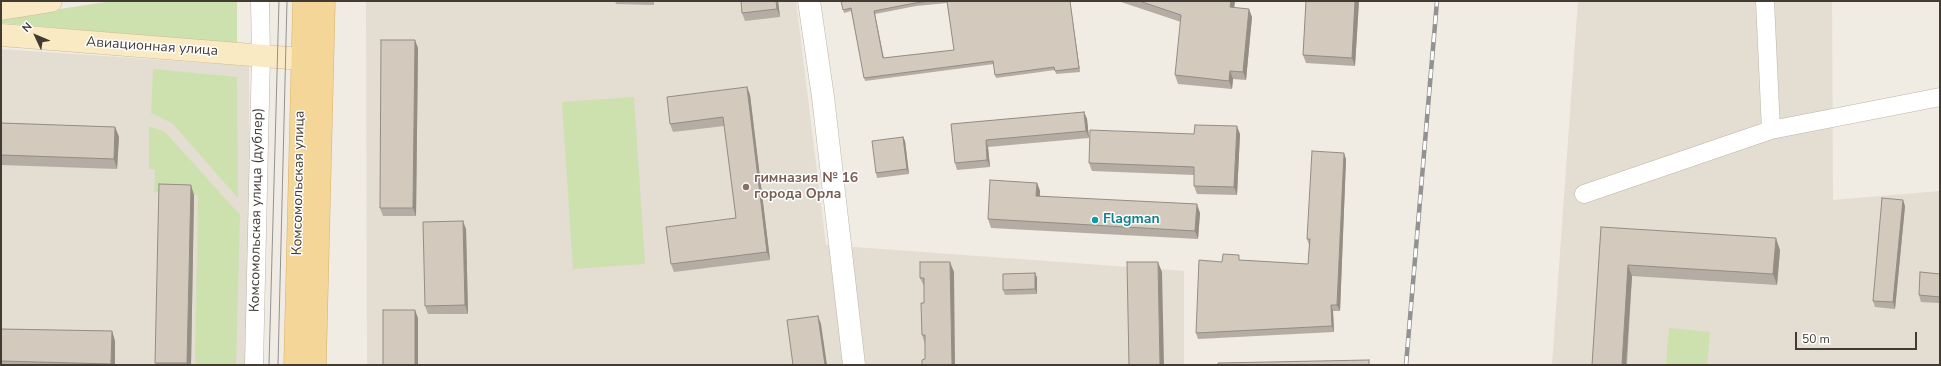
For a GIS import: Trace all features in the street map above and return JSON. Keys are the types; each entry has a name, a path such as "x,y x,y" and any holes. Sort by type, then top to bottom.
{"main road":[{"path":"1,9 51,1"},
{"name":"Комсомольская улица","path":"295,365 304,1"},
{"name":"Комсомольская улица","path":"316,365 324,1"},
{"name":"Авиационная улица","path":"1,35 302,59"}],"street":[{"name":"Комсомольская улица (дублер)","path":"254,365 261,55 260,1"},
{"path":"809,1 823,97 854,365"},
{"path":"1765,1 1771,130"},
{"path":"1584,194 1771,130 1940,97"}],"shaded area":[{"path":"366,1 796,1 826,245 1184,271 1184,365 367,365"},
{"path":"1578,1 1832,1 1833,200 1940,191 1940,365 1552,365"},
{"path":"1,49 249,66 250,365 1,365"}],"green space":[{"path":"112,1 237,1 237,45 1,23 1,18"},
{"path":"153,69 237,77 238,198 172,123 151,113"},
{"path":"634,97 645,264 573,269 562,102"},
{"path":"149,126 165,132 240,215 236,365 195,365 198,195 154,192 155,170 149,169"},
{"path":"1669,328 1710,332 1707,365 1666,365"}],"building":[{"path":"741,1 776,1 777,9 742,13"},
{"path":"841,1 930,1 874,11 883,58 954,50 947,1 1070,1 1079,68 1055,71 1054,67 995,75 993,61 864,78 851,8 843,10"},
{"path":"1139,1 1231,1 1230,7 1249,9 1243,72 1230,71 1229,81 1175,75 1181,15"},
{"path":"1306,1 1355,1 1352,58 1303,55"},
{"path":"381,40 415,40 413,208 380,208"},
{"path":"747,87 767,252 671,264 666,227 736,218 723,117 670,124 667,97"},
{"path":"1084,112 1086,131 986,140 987,160 955,163 951,124"},
{"path":"1,123 115,127 114,159 1,155"},
{"path":"1195,125 1237,126 1234,187 1194,186 1194,167 1089,163 1090,130 1194,134"},
{"path":"903,137 907,169 876,173 872,141"},
{"path":"1312,151 1344,153 1337,305 1331,305 1332,326 1196,333 1199,260 1222,262 1223,254 1239,255 1239,260 1308,264 1310,239 1307,239"},
{"name":"Flagman","path":"990,180 1037,183 1036,196 1197,204 1195,231 988,219"},
{"path":"159,184 191,185 187,363 155,363"},
{"path":"1882,198 1903,200 1893,302 1873,301"},
{"path":"463,221 465,305 425,306 423,222"},
{"path":"1601,227 1776,238 1773,274 1628,265 1622,365 1592,365"},
{"path":"920,262 950,262 952,365 922,365 922,360 925,359 925,335 922,335 921,303 924,303 924,278 920,278"},
{"path":"1127,262 1158,262 1160,365 1129,365"},
{"path":"1920,272 1940,274 1940,297 1919,295"},
{"path":"1035,273 1035,289 1003,290 1003,274"},
{"path":"383,310 415,310 415,365 383,365"},
{"path":"818,316 825,365 793,365 787,320"},
{"path":"1,329 112,331 111,364 1,361"},
{"path":"1369,360 1369,365 1218,365 1218,363"}],"tram line":[{"path":"269,365 279,1"},
{"path":"278,365 287,1"}],"railway":[{"path":"1406,365 1437,1"}],"place":[{"name":"гимназия № 16 города Орла","path":"746,187"},
{"name":"Flagman","path":"1095,220"}]}
